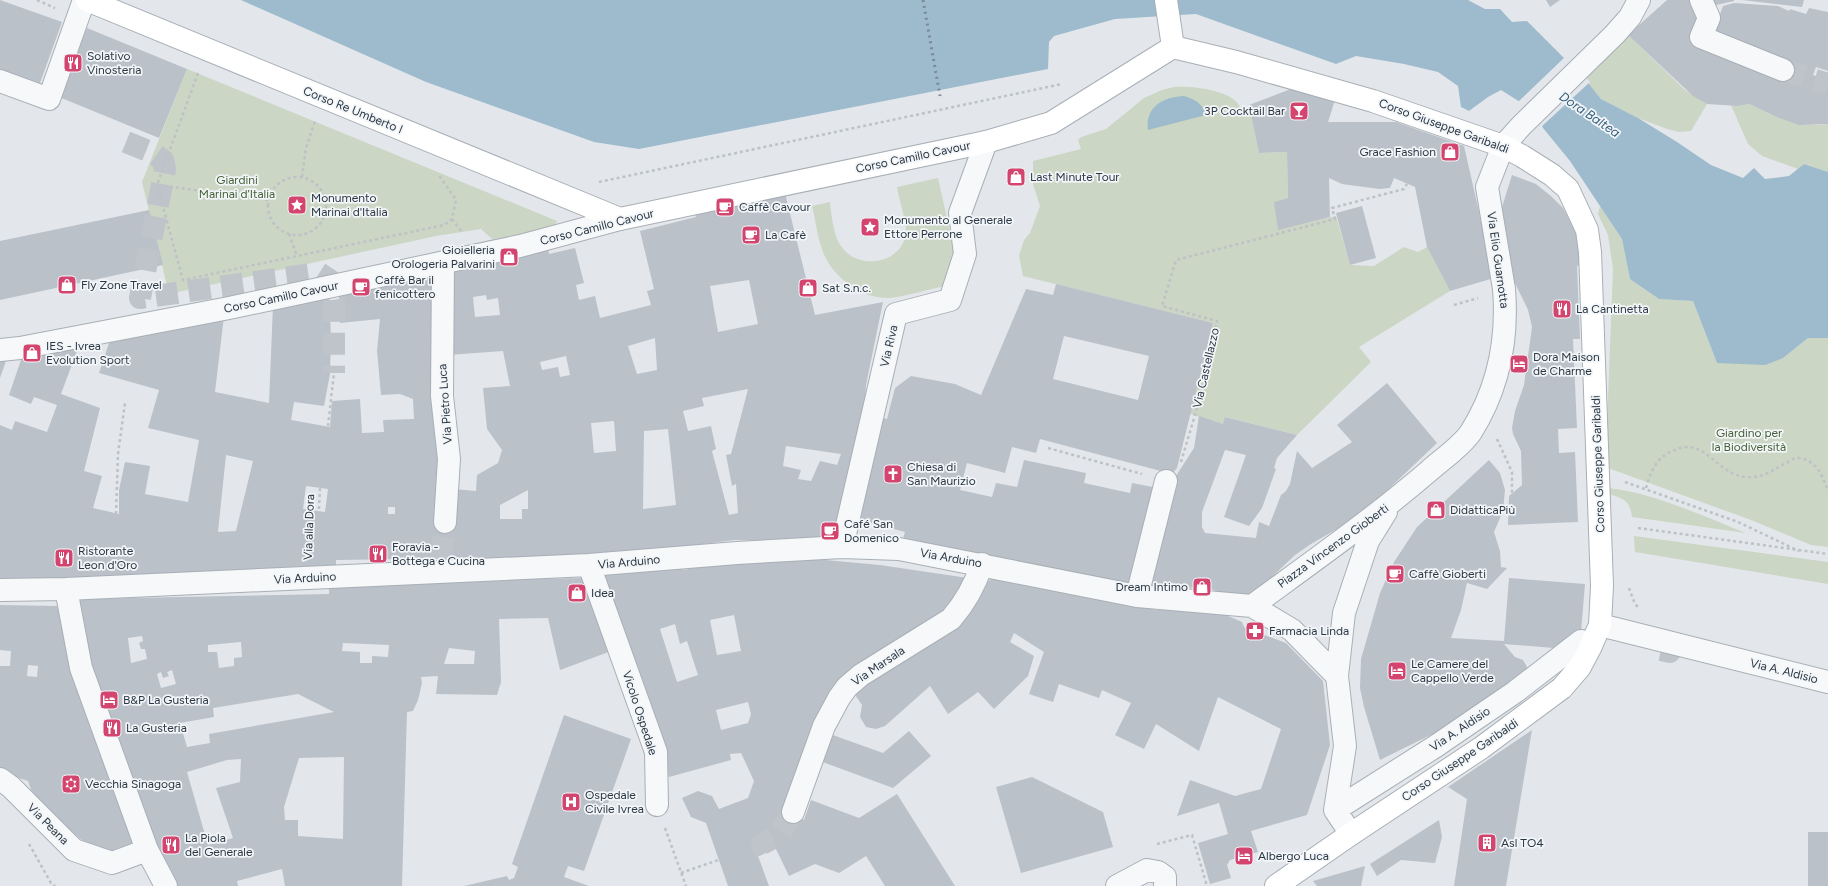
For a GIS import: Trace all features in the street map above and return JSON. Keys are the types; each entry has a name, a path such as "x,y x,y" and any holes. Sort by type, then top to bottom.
{"main road":[{"name":"Corso Re Umberto I","path":"85,0 620,219"},
{"path":"1166,0 1173,47"},
{"name":"Corso Camillo Cavour","path":"620,219 986,142 1051,123 1173,47"},
{"name":"Corso Giuseppe Garibaldi","path":"1173,47 1241,63 1373,101 1503,146 1552,175 1568,189 1587,230 1590,252 1602,562 1600,625 1590,648 1580,667 1562,688 1481,748 1351,834 1276,886"}],"street":[{"path":"0,81 49,99 85,0"},
{"path":"1503,146 1521,126 1615,34 1630,17 1639,0"},
{"path":"1701,0 1709,18 1701,37 1783,70"},
{"name":"Via Riva","path":"842,547 896,314 950,300 965,254 960,213 986,142"},
{"name":"Via Elio Guarnotta","path":"1392,503 1470,433 1492,388 1504,346 1506,306 1487,187 1503,146"},
{"name":"Corso Camillo Cavour","path":"0,350 20,348 229,308 443,263 520,246 620,219"},
{"name":"Via Pietro Luca","path":"443,263 442,396 449,459 445,522"},
{"path":"1137,596 1166,481"},
{"name":"Piazza Vincenzo Gioberti","path":"1252,606 1392,503"},
{"name":"Piazza Vincenzo Gioberti","path":"1337,676 1344,613 1368,541 1392,503"},
{"name":"Via Arduino","path":"0,590 66,589 440,565 589,565 737,553 842,547 899,549 982,564 1137,596 1252,606"},
{"name":"Via Marsala","path":"794,812 824,726 839,698 861,675 951,619 962,607 977,580 982,564"},
{"name":"Vicolo Ospedale","path":"589,565 656,752 657,805"},
{"path":"66,589 81,668 148,850 166,886"},
{"path":"1252,606 1292,630 1337,676 1345,746 1335,810 1351,834"},
{"name":"Via A. Aldisio","path":"1600,625 1828,682"},
{"name":"Via A. Aldisio","path":"1335,810 1436,746 1515,692 1582,641"},
{"name":"Via Peana","path":"0,779 11,787 74,850 112,863 148,850"},
{"path":"1120,884 1147,870 1158,872 1165,877 1165,886"}],"path":[{"path":"200,67 157,185 183,280 444,225 452,219 456,200 439,174 433,170"},
{"path":"591,184 1066,83"},
{"path":"302,177 306,148 317,114"},
{"path":"293,176 302,177 314,181 321,189 326,203 325,215 317,226 310,232 297,235 288,233 280,230 272,221 268,212 268,200 272,190 282,181 293,176"},
{"name":"Via Castellazzo","path":"1166,481 1172,478 1180,466 1195,415 1217,321 1162,306 1176,260 1335,219 1332,208 1404,189 1407,184"},
{"path":"157,185 268,200"},
{"path":"288,233 297,256"},
{"path":"1454,305 1485,296"},
{"path":"328,426 334,373"},
{"path":"116,514 118,454 125,403"},
{"path":"1480,415 1496,436 1512,472 1512,517 1558,516 1578,503"},
{"path":"1646,488 1650,474 1667,453 1685,447 1700,450 1724,469 1734,474 1746,477 1760,477 1796,458 1808,460 1819,470 1828,490"},
{"path":"1048,448 1166,481"},
{"path":"1617,481 1646,488 1738,522 1799,550"},
{"name":"Via alla Dora","path":"317,554 320,488"},
{"path":"1638,528 1828,554"},
{"path":"1629,585 1635,604 1641,609"},
{"path":"657,805 686,886"},
{"path":"681,873 718,860"}],"green space":[{"path":"1628,35 1685,90 1707,104 1691,131 1679,132 1638,118 1601,99 1582,76"},
{"name":"Giardini Marinai d’Italia","path":"187,69 557,221 553,229 492,239 481,229 436,236 169,294 142,182"},
{"path":"1174,87 1192,87 1213,91 1232,98 1238,104 1241,111 1250,109 1259,153 1287,152 1288,198 1275,202 1278,229 1336,216 1350,265 1374,266 1404,247 1418,252 1427,247 1450,291 1359,347 1371,362 1297,435 1226,417 1223,424 1190,414 1213,323 1023,276 1019,256 1024,240 1030,233 1040,206 1033,184 1033,161 1081,149 1078,140 1081,137 1106,129 1144,98 1162,90"},
{"path":"1749,104 1796,123 1816,125 1828,124 1828,172 1804,164 1798,169 1762,156 1748,144 1731,105 1738,106"},
{"path":"938,178 955,254 945,286 893,298 887,298 877,297 857,290 840,277 827,261 823,252 819,241 812,206 830,202 836,237 841,246 849,254 858,259 869,261 880,260 890,257 898,250 904,241 906,229 897,187"},
{"name":"Giardino per la Biodiversità","path":"1600,206 1622,239 1630,279 1659,299 1693,301 1717,363 1783,358 1808,338 1828,338 1828,547 1811,545 1751,520 1608,468 1608,398 1613,269 1608,235 1598,214"},
{"path":"1608,488 1642,494 1746,533 1632,517 1628,504 1618,497 1608,494"},
{"path":"1634,536 1828,562 1828,584 1635,552"}],"water":[{"name":"Dora Baltea","path":"241,0 1468,0 1485,9 1500,9 1512,22 1527,21 1585,79 1601,99 1638,118 1711,165 1743,178 1754,168 1765,179 1789,176 1804,164 1828,172 1828,338 1808,338 1783,358 1765,365 1717,363 1693,301 1659,299 1630,279 1622,239 1570,161 1543,128 1536,112 1501,90 1488,97 1469,111 1461,107 1458,86 1438,72 1404,64 1356,56 1336,64 1196,14 1115,19 1054,36 1049,42 1048,69 639,149 594,142 426,82"},
{"path":"1184,96 1198,102 1205,111 1206,115 1148,130 1150,115 1157,104 1170,98"}],"pier":[{"path":"1566,56 1590,82 1541,127 1535,113 1518,102"}],"building":[{"path":"0,0 62,22 40,83 0,69"},
{"path":"1546,0 1560,0 1550,7"},
{"path":"1667,0 1696,0 1711,38 1723,6 1734,3 1778,6 1789,11 1790,9 1806,14 1809,8 1828,12 1828,71 1816,67 1813,75 1828,81 1828,124 1799,125 1779,118 1749,104 1738,106 1707,104 1693,96 1628,35"},
{"path":"1704,0 1734,0 1734,1 1707,7"},
{"path":"1742,0 1804,0 1802,7"},
{"path":"87,28 187,69 159,138 59,97"},
{"path":"1296,87 1335,100 1328,122 1396,122 1464,146 1494,278 1450,291 1427,247 1415,187 1394,178 1390,188 1379,189 1342,184 1329,178 1330,217 1278,230 1274,202 1288,198 1287,152 1259,153 1249,105"},
{"path":"1512,175 1536,184 1563,208 1576,232 1585,263 1577,266 1580,339 1573,339 1577,428 1558,429 1559,453 1575,452 1578,522 1508,525 1509,496 1522,485 1521,451 1513,434 1512,428 1515,411 1524,385 1532,327 1528,310 1514,281 1502,207"},
{"path":"785,193 815,315 883,302 866,385 864,415 839,542 734,540 612,556 336,560 336,567 271,568 271,571 73,578 73,580 0,581 0,425 12,430 15,421 47,432 57,405 34,397 31,404 9,395 23,354 80,343 61,394 100,408 84,471 102,476 93,508 119,514 119,490 125,462 150,466 145,494 188,502 199,440 148,428 159,390 99,373 111,337 224,316 215,392 269,403 273,305 329,294 331,337 330,374 324,406 294,402 291,420 330,427 332,401 360,399 362,433 384,432 383,420 414,419 413,399 400,394 381,395 377,351 380,319 340,323 339,291 437,271 453,489 476,491 477,475 498,463 502,450 487,429 483,388 510,386 503,351 448,355 448,269 548,248 549,254 575,248 584,283 576,285 579,300 595,296 600,318 651,305 647,291 654,289 640,231 696,217 695,214","holes":["749,280 758,324 718,332 710,286","486,295 487,300 498,298 500,315 475,317 473,297","655,338 657,370 637,374 628,346","566,356 570,375 560,377 558,367 542,370 540,362","748,389 731,454 726,455 732,486 736,484 738,513 729,515 712,451 716,449 711,426 688,431 683,411 704,406 702,398","614,421 616,451 594,453 591,423","668,429 676,505 643,509 644,431","786,446 841,454 837,465 820,461 811,481 798,479 801,470 783,466","226,455 253,461 236,531 218,532","306,486 328,489 325,512 303,509","528,490 528,509 522,509 522,519 500,519 500,505","388,507 395,507 395,514 388,514"]},
{"path":"1362,206 1376,258 1350,265 1336,213"},
{"path":"149,210 163,265 0,300 0,241"},
{"path":"1056,284 1213,323 1177,468 1172,474 1040,439 1036,453 1012,447 1005,473 967,463 960,490 992,497 996,483 1017,487 1024,460 1086,473 1084,483 1130,493 1132,483 1158,488 1132,587 903,539 905,532 854,518 880,417 887,419 895,388 911,376 955,384 981,395 1026,289 1053,295","holes":["1064,336 1149,356 1138,400 1053,379"]},
{"path":"0,359 6,361 0,378"},
{"path":"1387,383 1437,443 1373,504 1375,507 1311,544 1295,555 1273,576 1257,596 1234,598 1211,589 1146,585 1174,479 1194,448 1199,416 1223,424 1225,417 1297,435 1277,458 1274,468 1276,469 1262,508 1249,526 1224,517 1246,455 1225,450 1202,512 1202,527 1205,533 1256,538 1259,522 1269,526 1281,495 1286,491 1290,484 1297,451 1312,468 1352,442 1337,425"},
{"path":"1489,460 1500,473 1505,490 1503,511 1494,532 1500,551 1501,567 1507,568 1487,589 1467,583 1461,610 1451,638 1504,641 1509,578 1585,584 1581,632 1554,648 1504,644 1515,657 1523,660 1530,672 1467,717 1380,760 1364,707 1360,688 1361,659 1380,593 1394,562 1417,527"},
{"path":"804,558 880,565 968,578 959,605 852,672 793,812 804,820 811,800 859,818 897,794 955,886 885,886 866,856 839,873 815,864 789,876 775,847 758,856 769,886 728,886 706,823 691,817 682,798 698,791 712,796 719,809 748,798 754,781 741,753 730,754 731,760 669,777 652,719 601,576 682,565 683,570 738,560","holes":["734,615 741,651 717,655 710,620","675,624 680,644 687,641 698,675 677,682 660,629","748,702 751,714 748,723 721,730 716,710"]},
{"path":"997,572 1156,610 1179,609 1221,613 1242,622 1244,627 1286,643 1323,681 1330,745 1307,815 1251,831 1258,852 1230,860 1227,865 1231,878 1210,884 1198,843 1228,834 1219,803 1177,816 1190,780 1235,796 1261,789 1281,729 1218,697 1199,751 1156,724 1144,749 1115,735 1131,703 1102,690 1099,698 1059,684 1053,702 1029,694 1044,652 1014,633 1010,642 1034,656 1028,676 994,709 978,692 948,714 930,686 885,726 876,729 866,727 860,717 862,705 853,692 904,659 916,654 931,644"},
{"path":"583,578 614,650 560,670 548,618 499,619 501,682 497,695 436,694 438,676 421,677 422,683 418,700 413,711 407,712 402,886 285,886 282,869 237,881 238,886 172,886 108,715 83,636 80,599 329,594 329,583","holes":["142,636 143,641 139,643 141,649 145,649 147,659 131,663 128,638","241,642 242,657 234,658 234,666 219,668 217,652 208,652 208,645","343,643 389,645 388,657 372,656 372,663 360,663 360,652 342,651","449,648 475,651 474,664 444,664","172,670 176,684 161,688 157,674 161,672 163,678 169,676 167,672","298,694 334,712 209,734 210,743 187,747 180,723 214,717 213,708","344,757 343,839 298,836 298,820 285,820 284,807 299,758","241,759 240,782 216,788 233,838 208,845 187,772 227,760"]},
{"path":"0,605 57,606 72,670 135,842 107,852 88,845 35,801 28,781 0,772 0,666 10,666 11,651 0,650","holes":["28,665 38,666 37,677 27,676"]},
{"name":"Ospedale Civile Ivrea","path":"564,715 631,739 584,871 568,866 564,877 589,886 464,886 507,876 509,880 514,878 518,867 512,864"},
{"name":"Asl TO4","path":"1532,730 1506,886 1454,886 1467,799 1448,787"},
{"path":"909,731 931,756 893,788 820,761 830,734 883,753"},
{"path":"1032,777 1103,812 1113,847 1021,873 996,787"},
{"path":"1439,820 1442,837 1435,863 1401,860 1377,876 1370,864"},
{"path":"1808,832 1828,832 1828,886 1808,886"},
{"path":"1365,866 1361,886 1317,886 1313,881"}],"tunnel":[{"path":"1783,70 1828,84"},
{"path":"126,142 153,153 163,160 165,169 140,298 319,273 330,280 334,300 334,373"},
{"path":"441,559 445,522"},
{"path":"1661,650 1670,652 1677,630"},
{"path":"766,853 762,844 779,835 793,812"}],"railway":[{"path":"923,0 940,96"}],"place":[{"name":"Solativo Vinosteria","path":"73,63"},
{"name":"3P Cocktail Bar","path":"1299,111"},
{"name":"Grace Fashion","path":"1450,152"},
{"name":"Last Minute Tour","path":"1016,177"},
{"name":"Monumento Marinai d'Italia","path":"297,205"},
{"name":"Caffè Cavour","path":"725,207"},
{"name":"Monumento al Generale Ettore Perrone","path":"870,227"},
{"name":"La Cafè","path":"751,235"},
{"name":"Gioielleria Orologeria Palvarini","path":"509,257"},
{"name":"Fly Zone Travel","path":"67,285"},
{"name":"Caffè Bar il fenicottero","path":"361,287"},
{"name":"Sat S.n.c.","path":"808,288"},
{"name":"La Cantinetta","path":"1562,309"},
{"name":"IES - Ivrea Evolution Sport","path":"32,353"},
{"name":"Dora Maison de Charme","path":"1519,364"},
{"name":"Chiesa di San Maurizio","path":"893,474"},
{"name":"DidatticaPiù","path":"1436,510"},
{"name":"Café San Domenico","path":"830,531"},
{"name":"Foravia - Bottega e Cucina","path":"378,554"},
{"name":"Ristorante Leon d'Oro","path":"64,558"},
{"name":"Caffè Gioberti","path":"1395,574"},
{"name":"Dream Intimo","path":"1202,587"},
{"name":"Idea","path":"577,593"},
{"name":"Farmacia Linda","path":"1255,631"},
{"name":"Le Camere del Cappello Verde","path":"1397,671"},
{"name":"B&P La Gusteria","path":"109,700"},
{"name":"La Gusteria","path":"112,728"},
{"name":"Vecchia Sinagoga","path":"71,784"},
{"name":"Ospedale Civile Ivrea","path":"571,802"},
{"name":"Asl TO4","path":"1487,843"},
{"name":"La Piola del Generale","path":"171,845"},
{"name":"Albergo Luca","path":"1244,856"}]}
